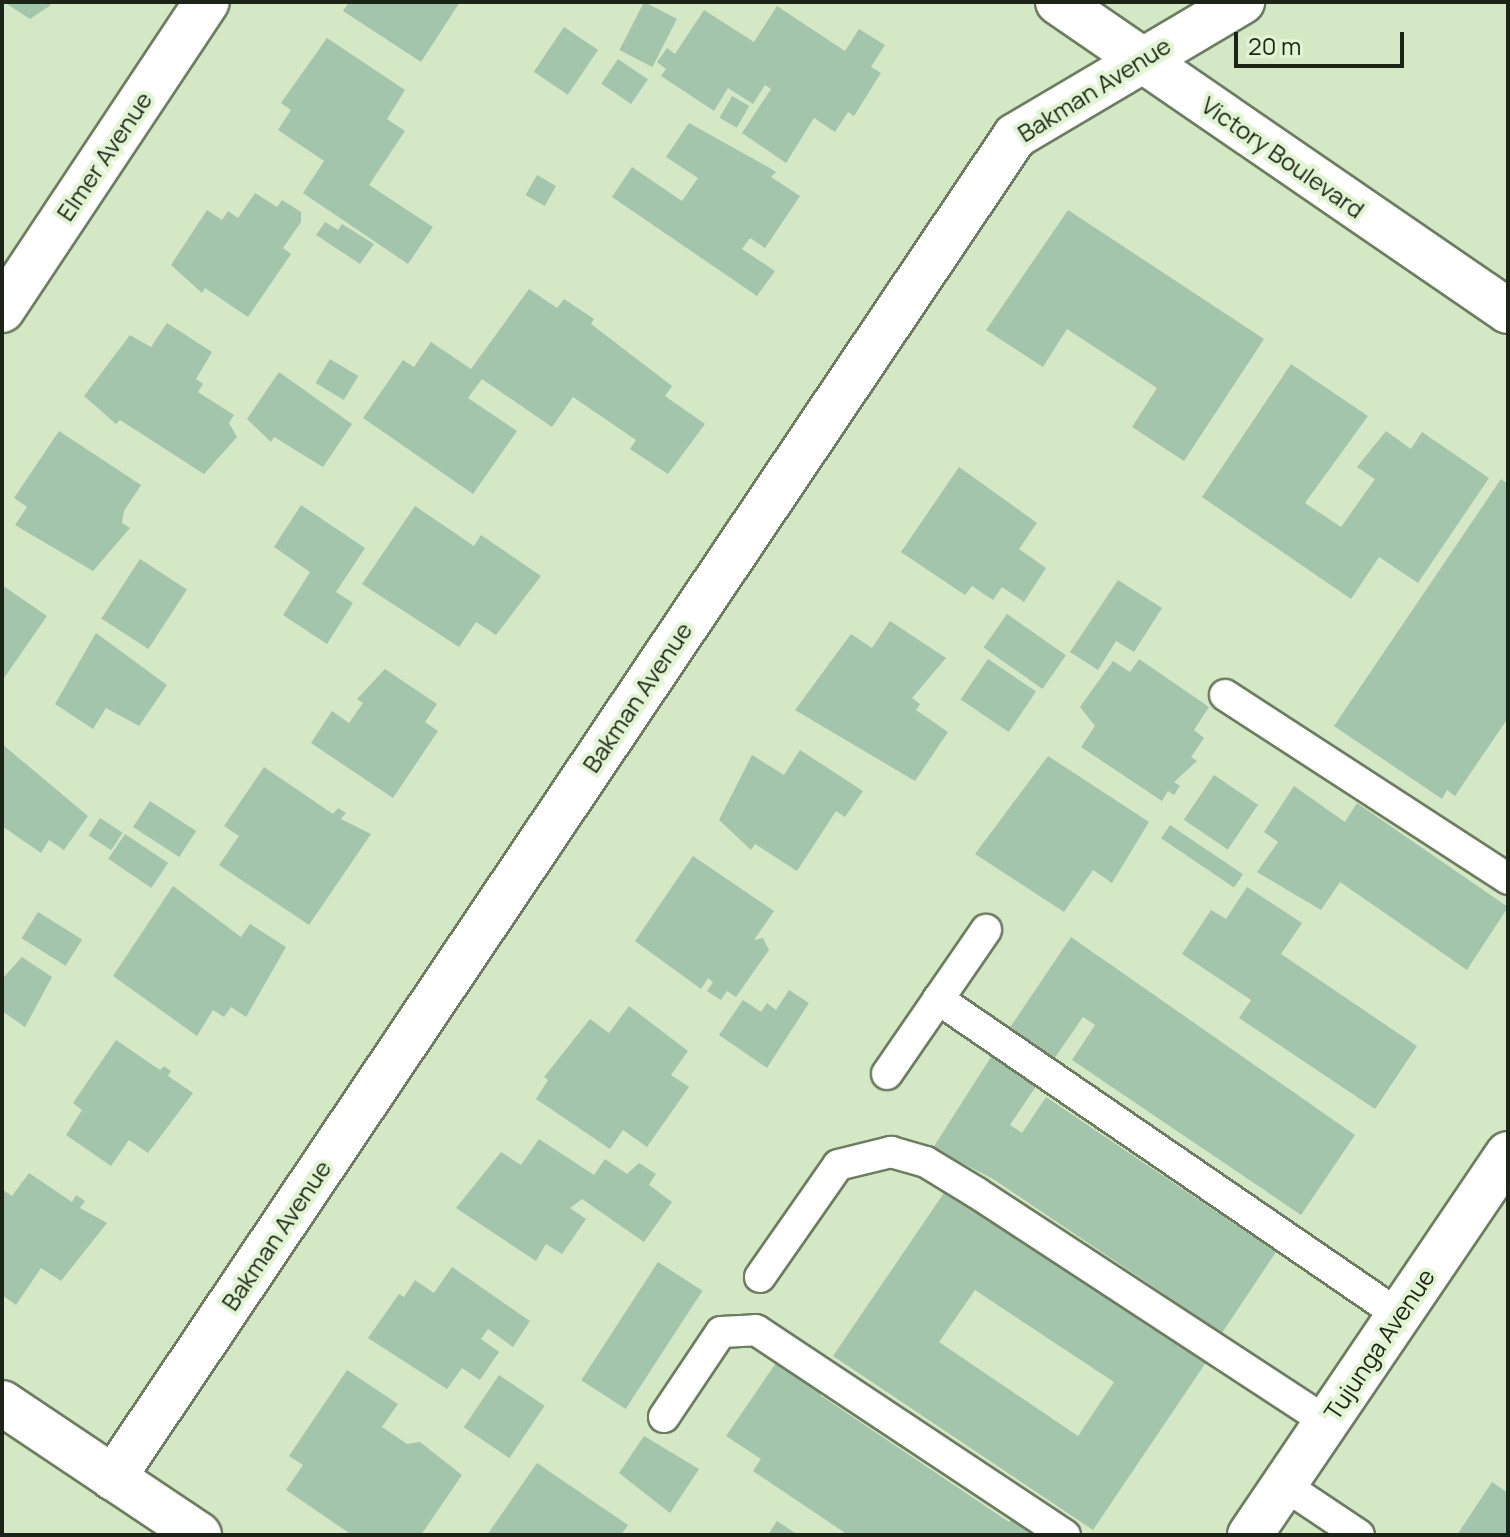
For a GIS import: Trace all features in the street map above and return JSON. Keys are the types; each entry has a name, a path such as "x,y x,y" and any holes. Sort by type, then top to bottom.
{"street":[{"name":"Elmer Avenue","path":"2,310 207,2"},
{"name":"Victory Boulevard","path":"1058,2 1508,311"},
{"name":"Bakman Avenue","path":"113,1478 1015,136 1140,57 1242,2"},
{"name":"Tujunga Avenue","path":"1250,1535 1508,1154"},
{"path":"2,1403 199,1535"}],"lane":[{"path":"1225,695 1508,879"},
{"path":"887,1074 986,930"},
{"path":"938,999 1399,1315"},
{"path":"760,1277 838,1165 891,1152 926,1162 977,1193 1327,1422"},
{"path":"664,1417 721,1332 756,1330 1065,1535"},
{"path":"1284,1485 1359,1535"}],"building":[{"path":"4,2 47,2 51,5 30,19"},
{"path":"349,2 460,2 421,62 343,11"},
{"path":"644,2 677,19 652,67 619,50"},
{"path":"777,6 845,51 859,29 885,45 871,67 881,73 854,116 848,112 835,132 814,118 786,163 742,133 771,89 765,85 753,104 728,88 714,111 661,76 666,69 657,62 667,48 675,54 704,10 754,42"},
{"path":"564,27 598,50 568,95 534,72"},
{"path":"327,38 405,90 387,119 405,131 369,185 433,227 408,264 303,193 324,161 278,130 291,110 281,103"},
{"path":"618,59 648,79 631,104 601,84"},
{"path":"732,96 749,106 737,128 720,118"},
{"path":"689,123 776,172 771,177 800,196 765,248 750,238 742,249 775,271 757,296 612,197 632,167 682,201 698,178 666,157"},
{"path":"537,175 556,186 545,206 526,195"},
{"path":"255,193 277,207 282,200 301,212 301,222 283,248 291,254 248,317 205,288 202,293 171,265 207,210 222,220 228,211 238,218"},
{"path":"1068,210 1264,339 1184,461 1132,427 1157,388 1067,329 1043,367 986,330"},
{"path":"325,222 338,230 342,224 374,244 360,264 316,235"},
{"path":"529,289 557,308 564,299 594,319 591,324 672,386 665,396 705,424 668,474 630,449 636,440 573,397 552,427 482,379 468,398 517,431 473,494 363,418 403,360 414,367 431,342 471,369"},
{"path":"167,323 212,352 196,379 203,384 198,392 234,415 229,423 237,437 204,474 120,420 116,424 84,396 130,335 151,347"},
{"path":"330,359 358,376 344,400 316,383"},
{"path":"1291,364 1368,416 1305,503 1341,527 1375,479 1357,467 1386,431 1411,449 1422,432 1489,478 1418,583 1379,557 1351,599 1202,497"},
{"path":"279,372 352,424 323,467 274,437 271,442 247,419"},
{"path":"59,431 141,485 124,511 122,523 130,528 93,571 15,525 27,507 14,498"},
{"path":"959,467 1037,523 1019,549 1046,568 1024,602 1002,587 993,600 972,586 965,595 901,552"},
{"path":"1501,479 1508,484 1508,718 1455,796 1447,790 1442,799 1334,726"},
{"path":"301,505 365,548 336,592 353,603 327,644 283,615 310,572 274,547"},
{"path":"415,506 474,546 481,535 541,576 496,635 476,622 459,647 362,584"},
{"path":"140,559 187,589 148,649 101,619"},
{"path":"1118,580 1162,608 1134,652 1116,641 1098,670 1070,652"},
{"path":"2,585 47,616 2,681"},
{"path":"1007,614 1066,655 1042,689 983,648"},
{"path":"890,621 946,658 912,698 920,704 916,710 948,732 915,781 795,710 851,634 872,648"},
{"path":"96,633 167,685 139,726 106,708 93,729 55,704"},
{"path":"988,659 1036,691 1009,732 961,700"},
{"path":"1139,659 1209,707 1194,730 1204,738 1191,757 1197,761 1174,782 1180,786 1174,795 1168,791 1162,801 1081,747 1095,726 1080,707 1113,661 1130,672"},
{"path":"385,669 437,704 425,722 438,731 393,798 311,743 332,711 349,723 363,703 357,699"},
{"path":"2,744 88,816 64,850 49,840 41,853 2,826"},
{"path":"800,750 863,791 845,817 836,811 797,871 755,844 751,850 719,820 752,755 784,775"},
{"path":"1048,756 1149,822 1112,883 1093,870 1064,912 975,854"},
{"path":"264,767 333,814 338,808 346,813 341,819 371,834 309,925 219,865 239,836 224,826"},
{"path":"1214,775 1258,805 1228,849 1184,820"},
{"path":"1294,786 1345,822 1357,803 1508,907 1467,970 1340,882 1321,910 1257,872 1278,842 1264,832"},
{"path":"150,801 196,831 179,857 133,827"},
{"path":"100,818 123,833 111,850 89,836"},
{"path":"1170,825 1243,874 1234,887 1161,838"},
{"path":"125,834 168,863 151,888 108,859"},
{"path":"693,856 774,911 754,940 763,938 769,950 736,997 727,991 721,1000 707,991 713,982 708,978 701,989 635,941"},
{"path":"173,886 241,937 250,924 286,947 246,1017 231,1007 224,1017 213,1010 197,1036 113,976"},
{"path":"1247,887 1302,923 1281,954 1417,1046 1375,1109 1239,1018 1251,1000 1182,954 1211,910 1226,919"},
{"path":"38,912 82,940 66,966 22,938"},
{"path":"1071,937 1355,1135 1301,1215 1072,1060 1095,1025 1083,1017 1052,1062 1007,1032"},
{"path":"22,957 52,977 25,1027 2,1011 2,979"},
{"path":"789,990 809,1003 767,1068 719,1035 743,1000 761,1012 767,1003 776,1010"},
{"path":"629,1006 688,1051 671,1075 689,1087 647,1147 623,1130 610,1149 536,1099 548,1080 544,1077 590,1019 609,1033"},
{"path":"116,1040 160,1070 164,1066 171,1071 168,1076 193,1093 148,1153 129,1140 111,1166 66,1135 82,1110 73,1103"},
{"path":"996,1049 1041,1079 1010,1125 1022,1133 1046,1097 1276,1252 1222,1333 993,1179 933,1148"},
{"path":"539,1139 594,1175 605,1159 627,1174 639,1163 656,1174 649,1185 672,1202 644,1242 582,1199 570,1208 586,1219 562,1254 546,1244 536,1261 456,1208 501,1152 521,1165"},
{"path":"29,1173 72,1202 76,1195 85,1201 80,1208 107,1223 61,1281 41,1268 16,1305 2,1295 2,1189 12,1196"},
{"path":"948,1187 1207,1361 1093,1530 833,1356","holes":["975,1290 1114,1382 1078,1436 939,1342"]},
{"path":"658,1262 702,1291 626,1409 581,1380"},
{"path":"452,1267 530,1321 513,1347 488,1329 481,1339 499,1352 480,1380 462,1368 447,1389 368,1338 399,1294 404,1297 415,1280 434,1293"},
{"path":"780,1357 825,1387 820,1395 1009,1522 1014,1515 1044,1535 848,1535 753,1471 761,1459 726,1436"},
{"path":"347,1370 398,1404 382,1427 407,1444 420,1442 462,1475 421,1535 352,1535 286,1490 303,1465 289,1456"},
{"path":"499,1375 545,1406 509,1458 464,1427"},
{"path":"644,1436 699,1469 670,1513 619,1473"},
{"path":"537,1463 628,1525 621,1535 487,1535"},
{"path":"1492,1482 1508,1493 1508,1535 1457,1535"},
{"path":"777,1521 798,1535 768,1535"}]}
